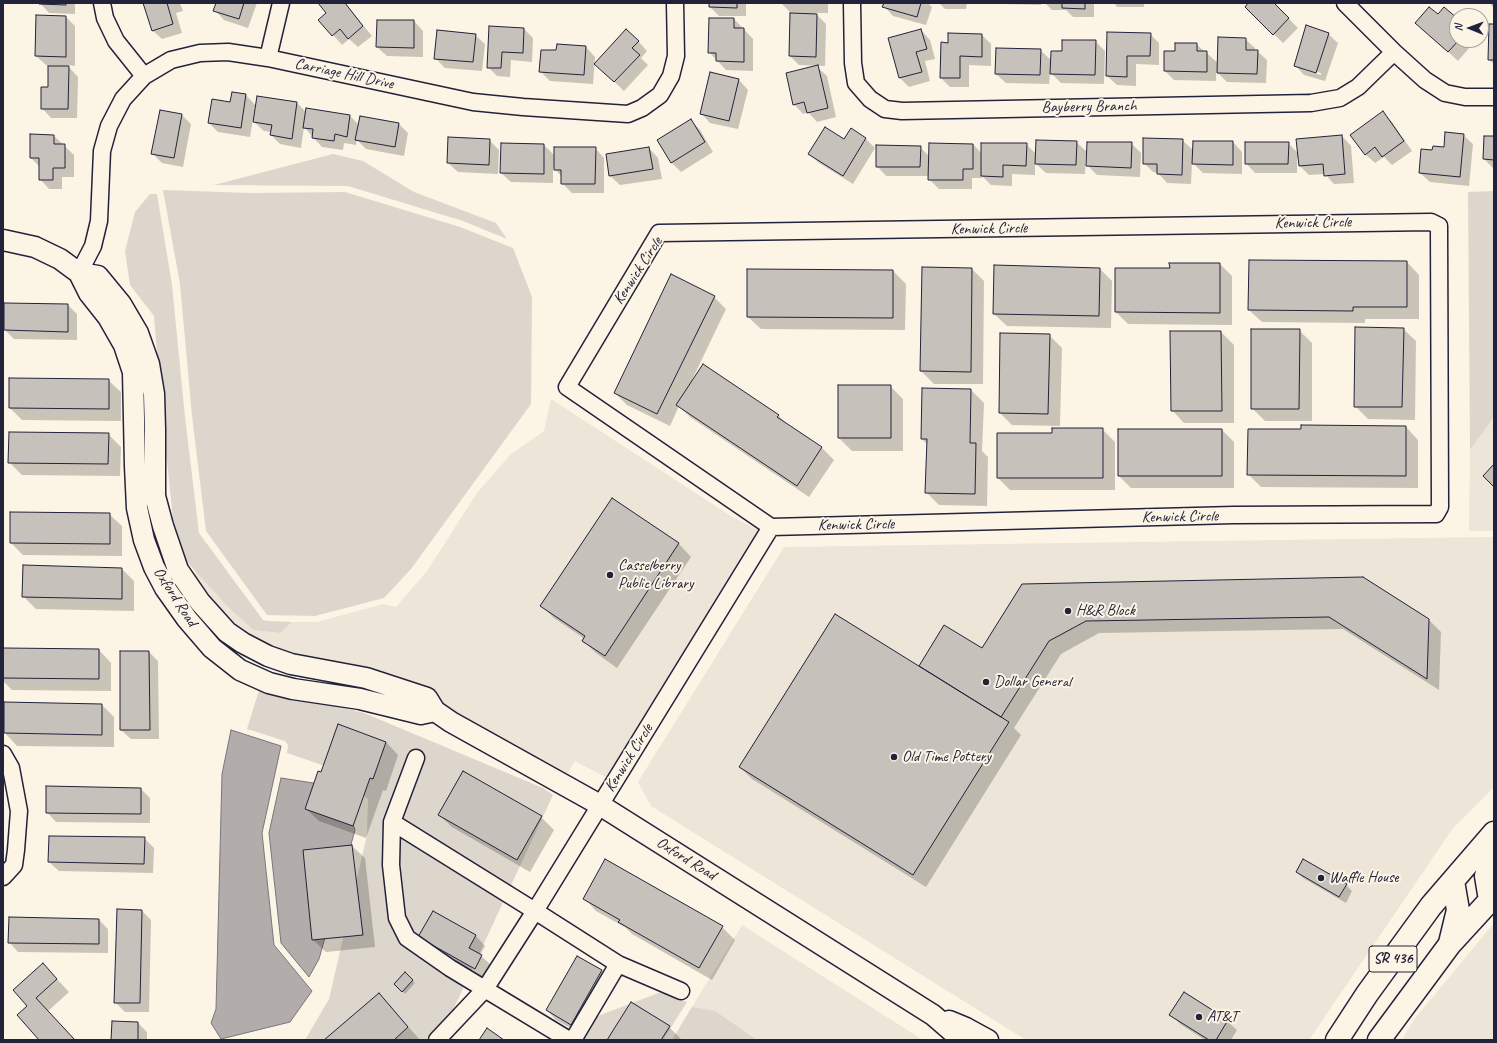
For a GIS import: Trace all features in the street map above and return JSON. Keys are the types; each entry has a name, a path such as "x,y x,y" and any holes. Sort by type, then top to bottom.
{"main road":[{"name":"SR 436","path":"1337,1040 1367,994 1426,912 1494,834"},
{"path":"1492,898 1486,876 1494,854"},
{"path":"1450,944 1458,910 1453,881"},
{"name":"SR 436","path":"1379,1040 1450,944 1492,898"}],"street":[{"path":"102,3 105,18 116,41 144,76"},
{"path":"268,58 281,3"},
{"name":"Carriage Hill Drive","path":"79,273 93,246 99,221 102,151 109,126 123,99 144,76 171,60 200,53 228,52 268,58 472,102 523,108 628,114 642,108 660,95 671,76 676,56 675,3"},
{"name":"Bayberry Branch","path":"852,3 853,63 856,83 870,99 885,109 902,111 1311,103 1340,98 1358,87 1394,52"},
{"path":"1345,3 1394,52 1425,80 1445,93 1465,97 1494,97"},
{"name":"Kenwick Circle","path":"1416,222 1431,222 1439,226 1440,507 1436,514 1234,515 771,527 566,387 659,233 1416,222"},
{"name":"Oxford Road","path":"3,240 35,247 60,259 79,273 98,276 121,304 140,339 149,364 154,394 155,496 163,526 178,570 200,602 227,632 243,643 268,656 291,664 366,678 427,698 435,711 451,722 600,805 933,1015 962,1040"},
{"name":"Kenwick Circle","path":"437,1040 485,989 558,874 771,527"},
{"path":"3,754 11,768 18,811 14,865 3,877"},
{"path":"416,758 392,822 391,865 396,904 398,918 407,938 450,968 569,1040"},
{"path":"392,822 618,964 681,991"},
{"path":"573,1040 618,964"},
{"name":"Oxford Road","path":"933,1015 966,1028 988,1040"}],"shaded area":[{"path":"333,154 363,161 414,192 496,223 507,239 463,221 348,186 214,185"},
{"path":"163,190 251,193 345,192 460,227 513,248 532,297 531,404 411,569 384,598 315,616 267,615 206,531 192,416 180,284"},
{"path":"1494,191 1494,417 1470,450 1468,192"},
{"path":"150,194 157,194 172,285 185,417 199,533 263,620 292,622 280,633 253,630 229,608 187,562 173,519 164,440 154,316 130,285 125,251 135,212"},
{"path":"551,399 734,518 760,530 607,778 575,761 565,777 443,707 442,703 272,650 233,627 194,579 196,571 231,610 253,630 280,633 292,622 317,622 383,604 396,607 427,571 477,493 511,454 544,431"},
{"path":"1494,417 1494,531 1469,531 1470,450"},
{"path":"1494,537 1494,787 1453,828 1309,1040 1026,1040 651,806 638,782 784,547"},
{"path":"260,687 364,713 543,788 553,795 439,1040 305,1040 329,999 367,835 368,799 325,766 287,753 288,745 285,741 247,729"},
{"path":"231,730 281,746 262,833 274,945 312,991 290,1022 221,1039 211,1023 216,1009 222,774"},
{"path":"281,778 339,787 355,830 319,959 309,977 281,943 269,833"},
{"path":"1494,923 1494,1040 1402,1040 1413,1021"},
{"path":"742,925 923,1040 672,1040"},
{"path":"661,992 687,1002 663,1040 569,1040 598,1016"},
{"path":"692,1007 715,1011 757,1040 672,1040"}],"building":[{"path":"66,3 66,5 39,4"},
{"path":"143,3 167,3 173,24 152,31"},
{"path":"216,3 244,3 239,19 213,11"},
{"path":"318,3 345,3 363,26 348,39 340,29 332,36 318,20 326,13"},
{"path":"709,3 737,3 737,8 709,7"},
{"path":"884,3 921,3 917,17 882,7"},
{"path":"1062,3 1085,3 1085,9 1062,8"},
{"path":"1248,3 1274,3 1289,18 1273,35 1245,7"},
{"path":"1429,7 1438,14 1444,7 1449,11 1449,48 1452,48 1448,52 1415,23"},
{"path":"790,13 817,14 816,57 789,56"},
{"path":"36,15 66,16 66,57 35,56"},
{"path":"709,18 734,18 734,28 744,28 744,62 716,61 716,53 708,53"},
{"path":"377,20 414,20 414,48 376,47"},
{"path":"1489,24 1494,24 1494,60 1488,60"},
{"path":"1306,25 1329,33 1316,73 1294,66"},
{"path":"489,26 524,28 523,53 502,52 501,68 487,68"},
{"path":"626,29 639,41 632,48 640,55 614,82 594,64"},
{"path":"921,29 927,49 916,52 922,72 899,78 888,38"},
{"path":"437,30 476,34 473,62 434,59"},
{"path":"1107,32 1151,33 1150,56 1127,56 1127,77 1106,76"},
{"path":"948,33 982,34 982,57 960,56 960,78 940,78 941,42 948,43"},
{"path":"1218,37 1246,38 1246,50 1258,50 1257,74 1217,73"},
{"path":"1062,40 1096,40 1095,75 1050,74 1051,51 1062,51"},
{"path":"1175,43 1197,43 1197,51 1207,51 1207,72 1164,71 1164,51 1175,51"},
{"path":"557,44 586,46 584,75 539,72 541,50 556,50"},
{"path":"996,48 1041,49 1040,75 995,74"},
{"path":"818,65 828,108 807,113 804,102 793,105 786,73"},
{"path":"48,66 69,66 68,109 41,109 41,87 48,87"},
{"path":"710,72 739,79 729,121 700,114"},
{"path":"232,92 246,94 241,128 208,123 212,99 230,102"},
{"path":"257,96 297,102 292,139 270,135 272,125 253,122"},
{"path":"306,108 350,115 347,137 335,134 334,141 312,138 313,129 303,128"},
{"path":"160,110 182,114 174,158 151,154"},
{"path":"1383,111 1404,141 1382,157 1375,147 1365,155 1350,135"},
{"path":"360,116 399,123 395,147 355,140"},
{"path":"691,119 705,142 671,163 657,140"},
{"path":"825,127 844,139 851,128 866,138 843,176 808,154"},
{"path":"1445,132 1464,134 1460,177 1419,173 1421,149 1432,150 1433,146 1444,147"},
{"path":"30,134 54,135 54,144 65,144 65,168 53,168 53,180 39,180 39,158 30,158"},
{"path":"1342,135 1345,174 1324,176 1323,164 1299,166 1296,139"},
{"path":"1484,136 1494,136 1494,160 1483,159"},
{"path":"448,137 490,139 489,165 447,163"},
{"path":"1143,138 1183,139 1182,175 1157,174 1157,164 1143,164"},
{"path":"1036,140 1077,141 1076,165 1035,164"},
{"path":"1193,141 1233,141 1233,165 1192,164"},
{"path":"1087,142 1132,142 1131,168 1086,166"},
{"path":"1245,142 1289,142 1288,164 1245,164"},
{"path":"501,143 544,144 544,174 500,173"},
{"path":"929,143 973,144 973,169 963,169 963,180 928,180"},
{"path":"981,143 1027,143 1026,166 1003,165 1003,177 981,176"},
{"path":"876,145 921,146 920,167 876,167"},
{"path":"554,147 596,147 595,184 561,184 561,170 554,170"},
{"path":"649,147 653,169 609,176 606,154"},
{"path":"1249,260 1407,261 1407,307 1353,307 1353,311 1248,310"},
{"path":"1169,263 1220,263 1220,313 1115,312 1115,268 1170,268"},
{"path":"994,265 1100,268 1099,316 993,314"},
{"path":"922,267 972,268 971,372 920,371"},
{"path":"747,269 893,270 893,318 747,317"},
{"path":"671,274 715,296 657,414 614,393"},
{"path":"4,303 68,304 68,332 4,330"},
{"path":"1355,327 1404,328 1402,407 1354,407"},
{"path":"1251,329 1300,329 1299,409 1251,409"},
{"path":"1170,331 1221,331 1222,411 1171,411"},
{"path":"1000,333 1050,334 1048,414 999,413"},
{"path":"703,364 779,415 777,417 822,447 797,486 676,405"},
{"path":"9,378 109,379 109,409 9,408"},
{"path":"838,385 891,385 891,438 838,438"},
{"path":"922,388 971,389 970,443 976,443 975,494 925,493 927,439 921,439"},
{"path":"1301,425 1406,426 1406,476 1247,475 1248,429 1301,429"},
{"path":"1052,428 1103,428 1103,478 997,478 997,433 1052,433"},
{"path":"1118,429 1222,429 1222,476 1118,476"},
{"path":"9,432 109,433 108,464 8,463"},
{"path":"1494,464 1494,487 1483,476"},
{"name":"Casselberry Public Library","path":"612,498 679,543 605,656 582,641 585,636 540,606"},
{"path":"10,512 110,513 110,544 10,543"},
{"path":"23,565 122,568 122,599 22,597"},
{"path":"1363,577 1429,619 1427,679 1329,617 1086,621 1049,641 1001,717 919,666 944,625 982,648 1022,584"},
{"path":"835,614 1009,722 913,875 739,767"},
{"path":"3,648 99,649 99,679 3,678"},
{"path":"120,651 149,651 150,730 120,730"},
{"path":"4,702 102,704 102,735 4,733"},
{"path":"338,724 386,742 373,779 370,778 353,826 305,809 318,771 321,772"},
{"path":"463,771 542,816 517,860 438,815"},
{"path":"46,786 141,788 141,814 46,813"},
{"path":"49,836 145,837 144,864 48,862"},
{"path":"352,845 363,935 312,940 303,850"},
{"path":"605,859 723,926 699,968 618,922 620,920 583,899"},
{"name":"Waffle House","path":"1303,859 1347,884 1339,897 1296,872"},
{"path":"117,909 142,910 140,1003 114,1003"},
{"path":"433,911 476,935 469,948 482,955 475,969 418,937"},
{"path":"9,917 99,919 99,944 8,943"},
{"path":"577,956 602,970 571,1025 546,1010"},
{"path":"43,963 57,979 36,998 75,1040 39,1040 17,1015 27,1006 13,990"},
{"path":"405,972 413,980 402,992 394,984"},
{"name":"AT&T","path":"1184,992 1228,1020 1216,1040 1209,1040 1169,1015"},
{"path":"379,993 408,1027 394,1040 324,1040"},
{"path":"631,1002 670,1026 661,1040 607,1040"},
{"path":"112,1021 138,1022 138,1040 111,1040"},
{"path":"487,1028 504,1040 479,1040"}],"place":[{"name":"Casselberry Public Library","path":"610,575"},
{"name":"H&R Block","path":"1068,611"},
{"name":"Dollar General","path":"986,682"},
{"name":"Old Time Pottery","path":"894,757"},
{"name":"Waffle House","path":"1321,878"},
{"name":"AT&T","path":"1199,1017"}]}
